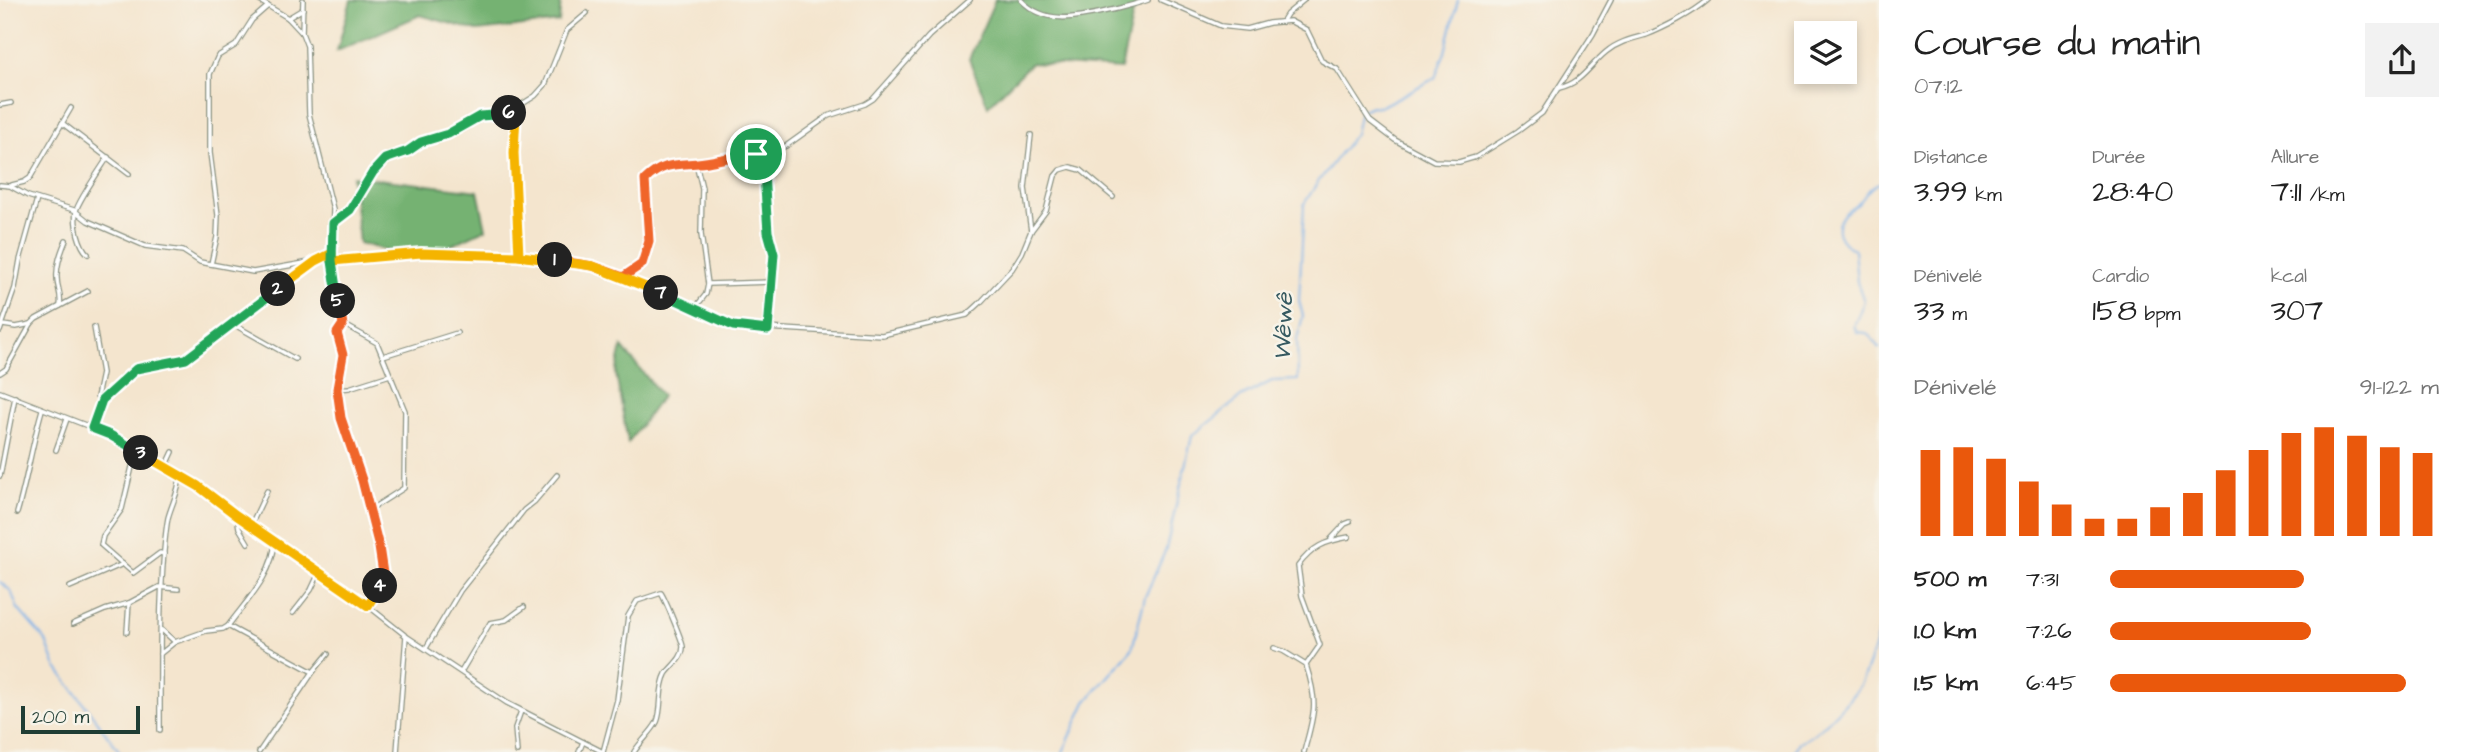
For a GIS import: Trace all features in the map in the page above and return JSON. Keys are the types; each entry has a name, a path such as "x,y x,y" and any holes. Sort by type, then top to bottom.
{"street":[{"path":"258,0 288,18 302,33 307,46 309,114 333,209 332,261 343,324 337,333 343,355 337,389 341,418 362,480 379,547 384,580 368,606"},
{"path":"302,33 303,0"},
{"path":"623,277 642,264 649,241 645,180 652,173 677,163 696,163 772,152 786,146 828,116 865,104 873,99 929,36 970,0"},
{"path":"1021,0 1032,9 1047,15 1069,19 1088,17 1148,0"},
{"path":"1161,0 1213,23 1233,28 1247,29 1290,21 1307,30 1322,61 1337,69 1370,121 1395,140 1434,161 1464,162 1518,131 1542,113 1593,34 1611,0"},
{"path":"1168,3 1175,0"},
{"path":"1282,22 1287,14 1304,0"},
{"path":"1558,88 1570,86 1581,79 1605,52 1622,42 1647,34 1700,7 1708,0"},
{"path":"211,264 217,237 218,215 210,153 210,74 218,56 236,45 251,20 268,6"},
{"path":"288,18 303,9"},
{"path":"519,256 514,153 516,114 519,106 535,96 545,85 567,30 587,13"},
{"path":"0,105 11,103"},
{"path":"10,186 30,178 71,108"},
{"path":"333,223 350,210 373,172 385,159 408,151 421,142 448,134 480,116 503,111 516,114"},
{"path":"62,123 129,174"},
{"path":"1031,135 1024,188 1031,232"},
{"path":"756,154 764,174 768,232 774,254 768,330"},
{"path":"88,254 79,238 76,211 108,157"},
{"path":"695,308 706,295 708,284 701,234 702,188 696,163"},
{"path":"0,184 76,211 88,221 145,246 183,251 200,262 253,272 316,261 421,253 519,256 593,266 733,326 882,335 967,315 988,296 1012,269 1031,232 1046,211 1055,176 1063,168 1081,170 1114,197"},
{"path":"20,191 24,182"},
{"path":"0,331 15,288 37,199"},
{"path":"60,306 62,293 57,283 57,269 66,240"},
{"path":"92,428 102,400 136,369 186,359 316,261 332,253"},
{"path":"708,284 772,282"},
{"path":"0,373 10,363 36,318 88,291"},
{"path":"231,323 295,359"},
{"path":"3,325 16,327 31,324"},
{"path":"343,324 377,343 405,411 404,488 368,511"},
{"path":"94,327 102,373 97,397 102,400"},
{"path":"383,356 457,333"},
{"path":"337,389 390,375"},
{"path":"0,391 110,435 180,475 320,571 406,636 522,711 603,752 617,700 628,616 637,601 662,593 669,604 674,625 684,645 676,664 666,674 657,722 634,752"},
{"path":"0,476 15,397"},
{"path":"17,513 43,409"},
{"path":"56,450 67,419"},
{"path":"136,450 122,509 103,536 101,545 134,573 160,553 164,554"},
{"path":"166,467 173,452"},
{"path":"160,730 160,608 164,554 168,518 178,492 180,475"},
{"path":"426,648 460,591 524,510 557,475"},
{"path":"251,525 267,491"},
{"path":"236,515 239,528 248,543"},
{"path":"1306,665 1320,645 1302,596 1298,566 1308,553 1350,523"},
{"path":"1329,540 1349,537"},
{"path":"160,654 175,642 228,626 266,575 274,557 275,541"},
{"path":"70,587 123,564"},
{"path":"293,614 312,590 320,571"},
{"path":"73,624 129,603 163,586 178,589"},
{"path":"127,632 129,603"},
{"path":"461,672 490,623 506,620 524,607"},
{"path":"228,626 313,672"},
{"path":"162,630 175,642"},
{"path":"397,752 406,636"},
{"path":"1274,648 1306,665 1314,691 1315,709 1304,752"},
{"path":"259,752 328,654"},
{"path":"517,752 515,728 522,711"},
{"path":"579,752 583,742"}],"green space":[{"path":"351,0 561,0 559,22 477,31 420,15 337,51"},
{"path":"995,0 1136,0 1121,69 1031,63 988,106 969,59"},
{"path":"352,176 478,191 486,229 420,260 359,243"},
{"path":"622,347 662,396 628,443 616,374"}],"waterway":[{"name":"Wêwê","path":"1063,752 1086,702 1132,649 1145,597 1166,549 1192,436 1241,397 1272,381 1298,380 1297,339 1303,316 1299,301 1304,204 1355,134 1360,111 1371,106 1380,107 1435,78 1445,52 1458,0"},
{"path":"1879,183 1845,213 1838,224 1841,239 1854,250 1857,282 1864,301 1854,326 1857,332 1867,333 1879,348"},
{"path":"0,582 11,591 18,609 46,641 55,665 120,752"},
{"path":"1794,752 1799,742 1823,726 1857,689 1879,632"}],"route":[{"path":"756,154 696,163 677,163 652,173 645,180 649,241 642,264 623,277 593,266 519,256 421,253 332,261 332,253 316,261 240,316 186,359 136,369 102,400 92,428 110,435 198,486 368,606 384,580 379,547 362,480 341,418 337,389 343,355 337,333 343,324 332,261 332,253 332,237 333,223 350,210 373,172 385,159 408,151 421,142 448,134 480,116 503,111 516,114 514,153 519,256 593,266 733,326 768,330 774,254 768,232 764,174 756,154"}]}
